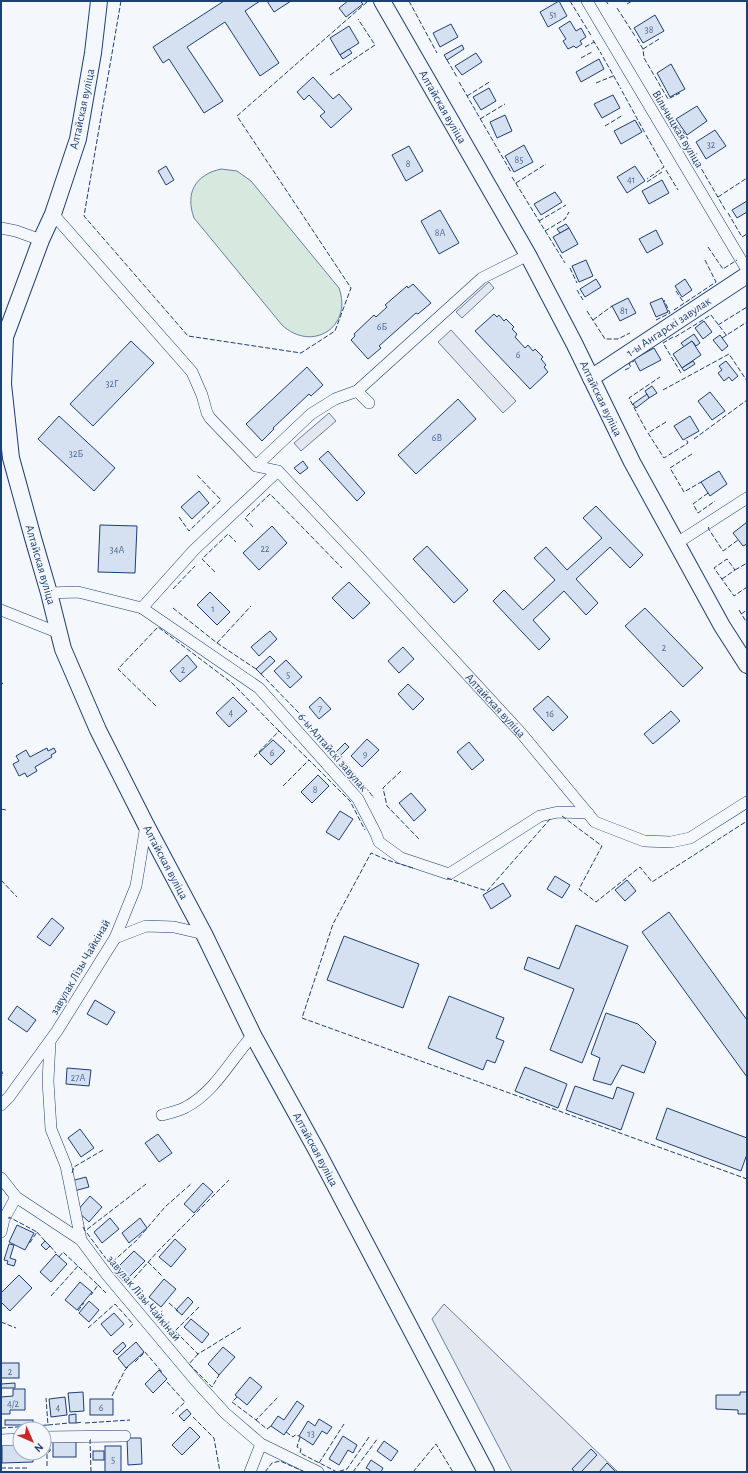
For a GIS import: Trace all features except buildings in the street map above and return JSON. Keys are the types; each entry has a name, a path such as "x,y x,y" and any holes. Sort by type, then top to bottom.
{"main road":[{"name":"Алтайская вуліца","path":"99,1 93,53 78,139 53,214 3,332 3,384 11,458 49,593 62,649 98,730 146,825 204,934 253,1035 317,1151 486,1472"},
{"name":"Алтайская вуліца","path":"382,1 528,255 574,343 632,462 722,626 747,666"},
{"name":"1-ы Ангарскі завулак","path":"591,378 747,275"}],"street":[{"name":"Вільчыцкая вуліца","path":"587,1 747,270"},
{"path":"53,214 192,372 210,418 256,466 278,471"},
{"path":"1,228 16,231 41,240"},
{"path":"256,466 311,414 335,399 358,391 482,278 528,255"},
{"path":"358,391 369,403"},
{"path":"142,608 194,550 278,471"},
{"name":"Алтайская вуліца","path":"278,471 521,733 595,822 644,841 671,842 690,838 747,802"},
{"path":"677,543 747,498"},
{"name":"6-ы Алтайскі завулак","path":"49,593 78,592 142,608 259,688 358,799 376,834 378,842 401,858 449,874 540,816 558,812 588,813"},
{"path":"1,610 59,633"},
{"name":"завулак Лізы Чайкінай","path":"1,1105 9,1097 50,1041 115,938 136,886 146,825"},
{"path":"115,938 146,926 174,927 204,934"},
{"path":"162,1115 185,1108 201,1097 216,1081 240,1049 253,1035"},
{"path":"50,1041 48,1081 51,1129 66,1166 81,1240"},
{"name":"завулак Лізы Чайкінай","path":"1,1178 16,1197 81,1240 107,1275 225,1414 261,1444 318,1472"},
{"path":"1,1232 4,1219 16,1197"},
{"path":"52,1437 125,1436"},
{"path":"1,1440 12,1439"},
{"path":"250,1472 261,1444"}],"shaded area":[{"path":"221,169 237,171 251,181 339,288 342,302 340,314 335,324 327,332 317,336 306,337 294,333 282,325 194,218 191,201 194,186 205,176"},
{"path":"489,282 494,288 462,318 456,312"},
{"path":"451,330 516,401 503,413 438,342"},
{"path":"329,413 336,421 301,451 294,443"},
{"path":"444,1304 618,1472 512,1472 432,1319"}],"fence":[{"path":"121,1 84,216 188,336 301,353 335,331 351,288 237,116 367,2 366,1"},
{"path":"409,1 437,53"},
{"path":"570,1 592,37"},
{"path":"627,4 632,1"},
{"path":"617,8 635,36"},
{"path":"330,75 375,45 358,19"},
{"path":"637,39 643,49 644,58 668,99 680,93"},
{"path":"643,49 659,39"},
{"path":"593,40 602,55"},
{"path":"585,47 594,42"},
{"path":"581,58 592,52"},
{"path":"603,57 621,89"},
{"path":"447,60 457,77"},
{"path":"596,83 613,76"},
{"path":"467,96 491,81"},
{"path":"459,82 511,172"},
{"path":"622,91 645,133"},
{"path":"480,119 505,104"},
{"path":"605,126 623,115"},
{"path":"674,119 688,139"},
{"path":"646,135 664,167 647,179"},
{"path":"698,163 726,211"},
{"path":"516,183 546,164"},
{"path":"666,170 678,190"},
{"path":"647,182 662,172"},
{"path":"512,177 565,263"},
{"path":"718,197 747,178"},
{"path":"539,221 566,205"},
{"path":"545,231 565,219 569,212"},
{"path":"728,213 742,237 747,234"},
{"path":"708,247 723,269 737,260"},
{"path":"674,310 716,282 704,258"},
{"path":"570,268 577,283"},
{"path":"577,290 583,300"},
{"path":"676,291 684,303"},
{"path":"656,320 670,313 664,300"},
{"path":"593,320 612,306"},
{"path":"718,325 747,307"},
{"path":"587,311 605,339 618,339 630,333"},
{"path":"675,337 711,315 727,336"},
{"path":"722,338 747,322"},
{"path":"673,337 663,343 681,373"},
{"path":"663,390 729,354 747,381"},
{"path":"625,370 631,367 629,364 634,361"},
{"path":"646,430 629,398 660,377"},
{"path":"694,439 747,400"},
{"path":"666,422 648,433 664,458 688,443 686,439"},
{"path":"692,454 670,468 684,492 701,482"},
{"path":"179,517 189,531 221,500 196,474"},
{"path":"708,493 693,504 698,513 715,501"},
{"path":"253,527 245,518 270,494 342,568"},
{"path":"709,527 708,528 723,551 738,540"},
{"path":"215,572 202,559 228,534 236,542"},
{"path":"722,579 735,570 727,559 714,568 734,596 747,587"},
{"path":"735,570 747,563"},
{"path":"173,589 195,566"},
{"path":"217,643 251,606"},
{"path":"173,608 217,643 256,669"},
{"path":"739,610 747,623"},
{"path":"741,614 747,610"},
{"path":"156,706 118,669 158,627 232,683 279,731"},
{"path":"261,674 299,713 328,749 339,756 374,798"},
{"path":"254,757 279,731 309,760"},
{"path":"283,786 309,760 350,801 365,830"},
{"path":"401,771 383,788 387,806 419,839"},
{"path":"1,809 6,810"},
{"path":"562,816 602,846 579,889 596,902 640,867 652,882 747,821"},
{"path":"447,878 487,891 551,818"},
{"path":"413,868 387,860 371,853 333,924 302,1018 747,1179"},
{"path":"1,880 17,897"},
{"path":"1,1069 3,1075 1,1076"},
{"path":"72,1173 74,1167 103,1150"},
{"path":"124,1282 128,1285 158,1251 229,1180"},
{"path":"87,1233 110,1264 137,1240 165,1207 192,1183"},
{"path":"83,1227 85,1231 146,1184"},
{"path":"9,1219 9,1217 37,1232 29,1244"},
{"path":"37,1232 45,1241"},
{"path":"50,1246 56,1253"},
{"path":"59,1257 63,1252 98,1285 91,1295"},
{"path":"148,1262 163,1277"},
{"path":"51,1296 78,1266"},
{"path":"98,1285 106,1293"},
{"path":"128,1285 159,1314 163,1310"},
{"path":"78,1311 84,1303"},
{"path":"169,1303 178,1311"},
{"path":"88,1328 115,1304 133,1324 129,1328"},
{"path":"199,1307 175,1331 198,1354 242,1327"},
{"path":"1,1322 16,1328"},
{"path":"135,1362 145,1352 162,1372"},
{"path":"198,1354 189,1364 212,1387 219,1375"},
{"path":"112,1396 128,1367"},
{"path":"167,1382 185,1402 172,1414"},
{"path":"237,1397 232,1402 256,1420 279,1396"},
{"path":"1,1428 48,1425 46,1398"},
{"path":"193,1417 214,1438 220,1472"},
{"path":"85,1423 130,1420"},
{"path":"256,1420 267,1429 271,1426"},
{"path":"76,1423 83,1422"},
{"path":"52,1425 69,1423"},
{"path":"319,1463 344,1424"},
{"path":"286,1432 293,1437 295,1435 299,1436"},
{"path":"300,1437 297,1447 301,1449 300,1453 337,1472 347,1469 369,1437"},
{"path":"353,1472 378,1438"},
{"path":"91,1440 91,1472"},
{"path":"413,1472 436,1444 453,1472"},
{"path":"47,1461 47,1466"},
{"path":"265,1472 272,1463 280,1461 305,1472"},
{"path":"1,1468 29,1468"}]}
